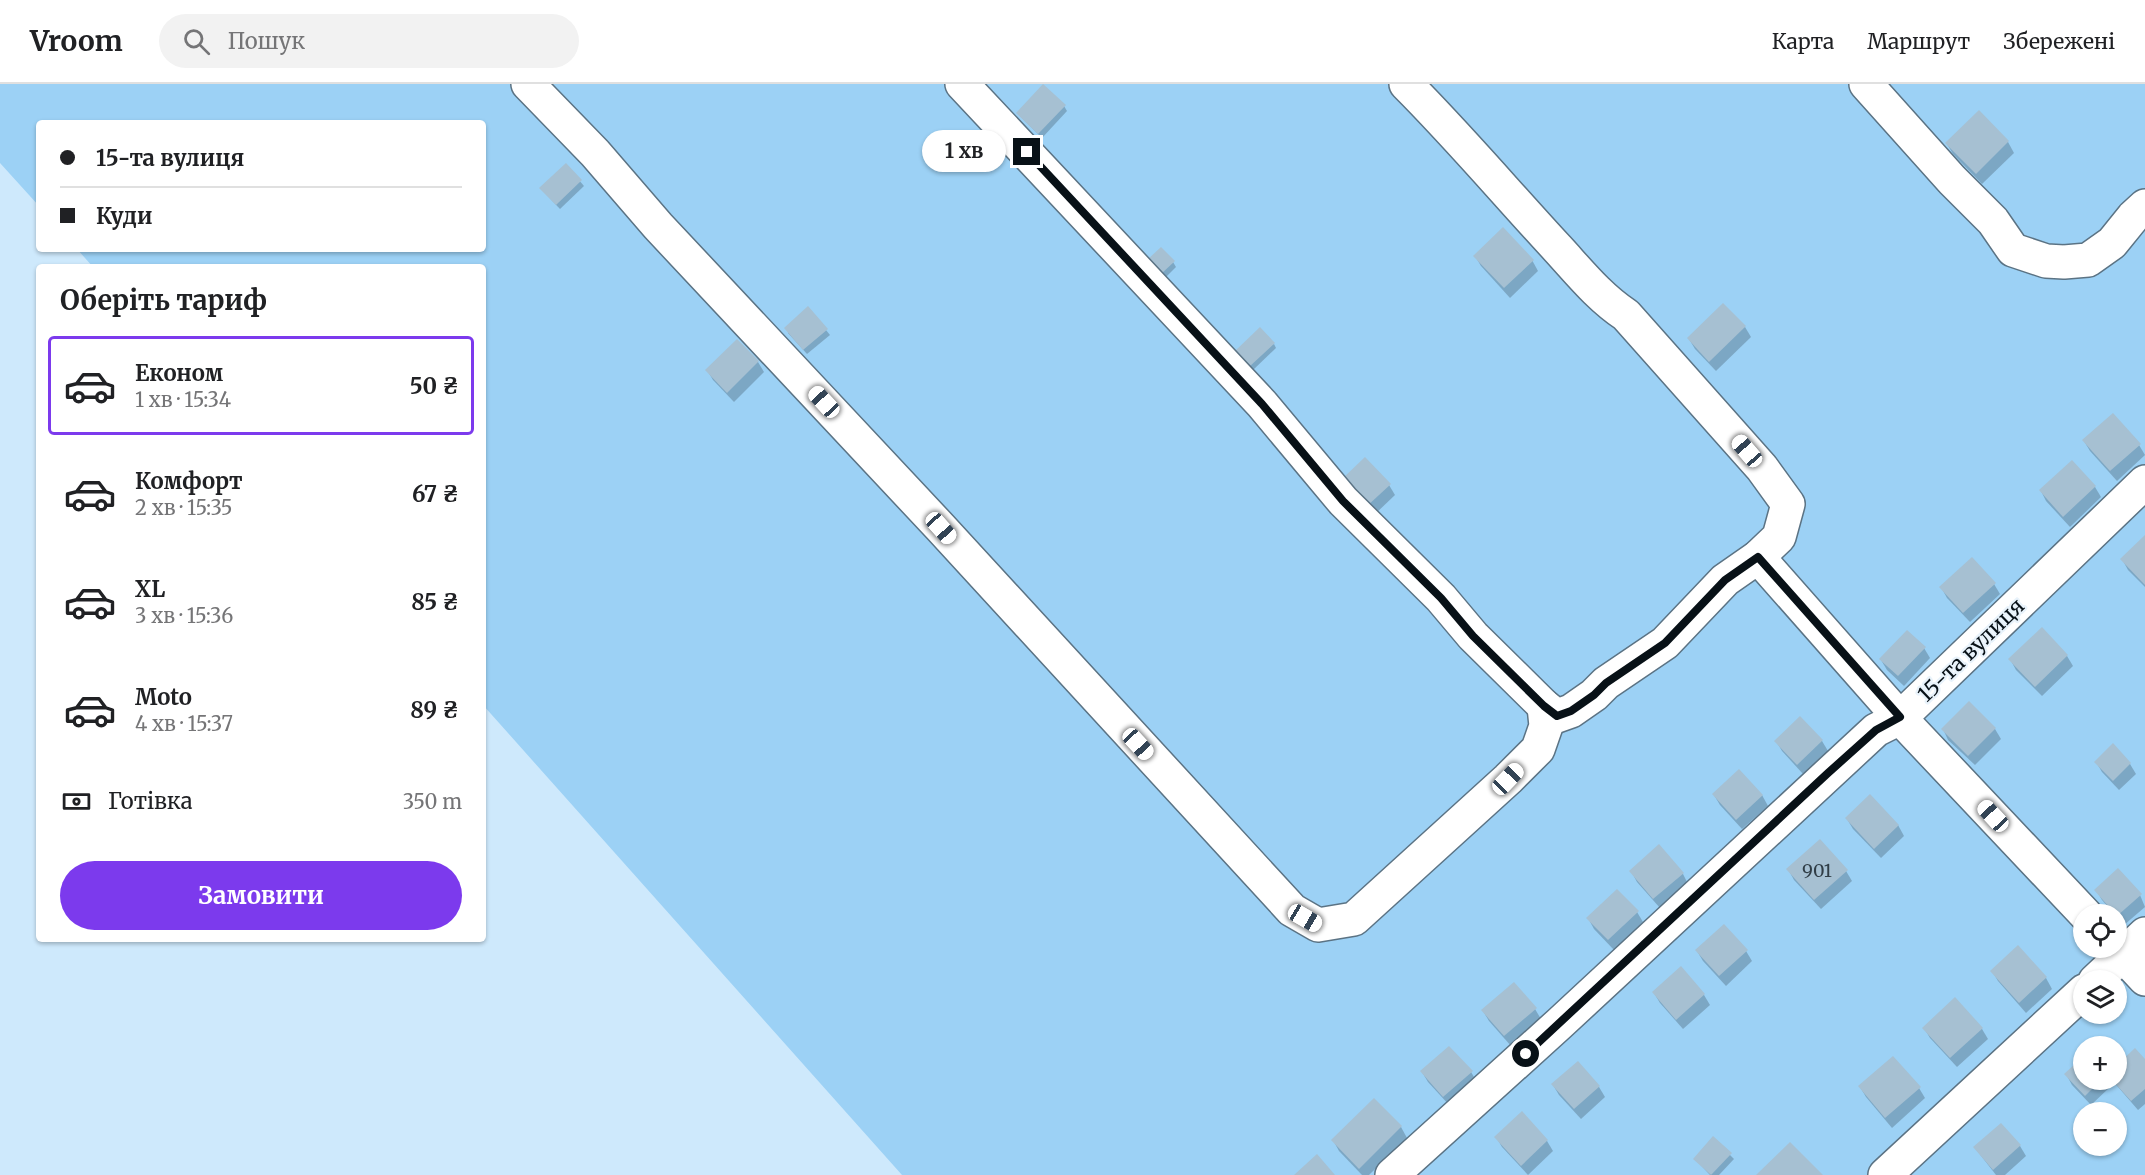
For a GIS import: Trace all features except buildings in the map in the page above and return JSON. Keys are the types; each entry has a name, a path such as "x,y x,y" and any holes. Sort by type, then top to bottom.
{"street":[{"path":"528,84 595,153 658,226 941,528 1292,910 1318,925 1354,919 1538,749 1546,726 1544,706"},
{"path":"962,84 1262,404 1343,501 1441,598 1473,636 1557,716 1571,711 1594,695 1606,683 1665,643 1725,580 1758,557 1779,537 1788,504 1762,468 1626,315 1606,302 1446,124 1406,84"},
{"path":"1866,84 1938,165 1993,221 2013,250 2046,261 2088,260 2112,243 2145,206"},
{"name":"15-та вулиця","path":"1392,1175 1559,1024 1836,766 1876,730 1900,717 2145,482"},
{"path":"1758,557 1900,717 2076,904"},
{"path":"2105,970 2128,945 2145,979"},
{"path":"1885,1175 2073,1001"}],"shaded area":[{"path":"0,84 2145,84 2145,1175 902,1175 486,708 486,264 90,264 80,252 486,252 486,120 36,120 36,203 0,163"}],"route":[{"path":"1027,152 1262,404 1343,501 1441,598 1473,636 1557,716 1571,711 1594,695 1606,683 1665,643 1725,580 1758,557 1900,717 1876,730 1828,773 1526,1054"}]}
